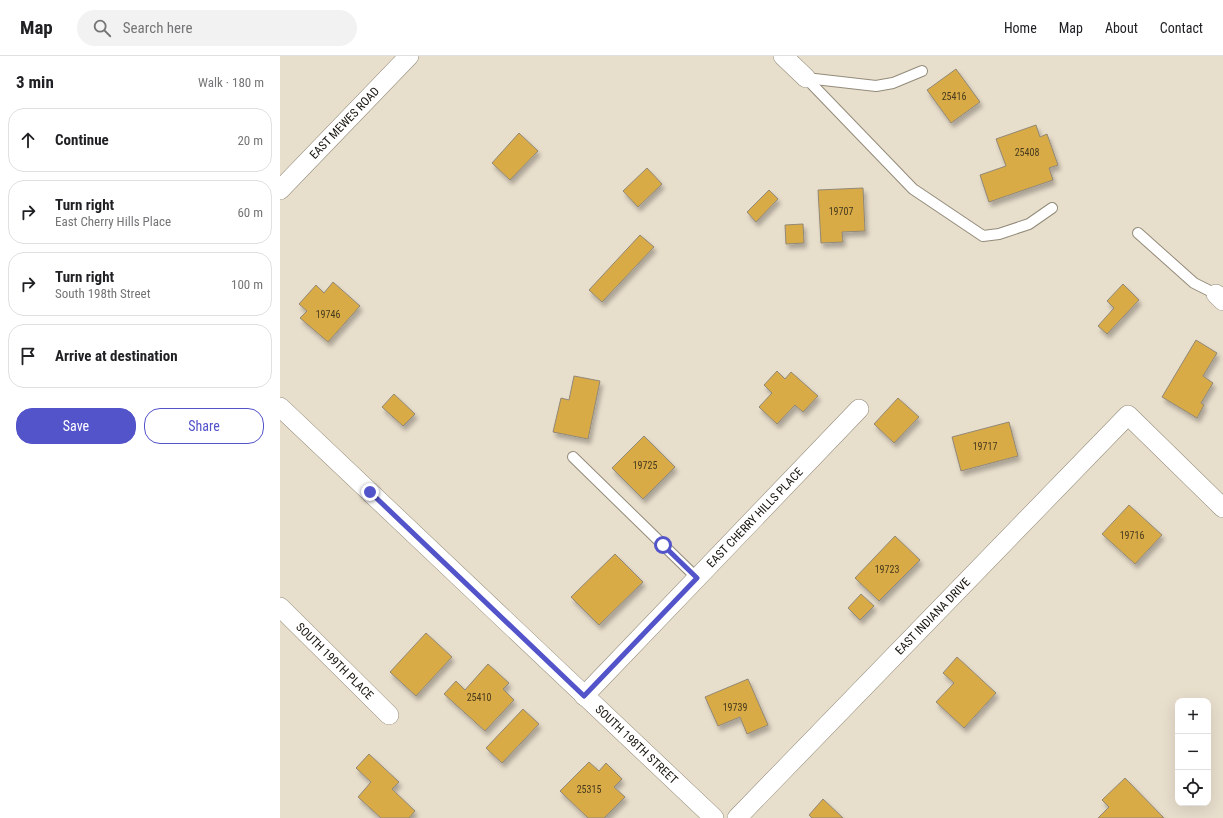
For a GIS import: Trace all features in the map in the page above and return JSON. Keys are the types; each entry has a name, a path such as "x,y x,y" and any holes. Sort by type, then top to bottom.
{"street":[{"name":"EAST MEWES ROAD","path":"280,190 409,56"},
{"path":"783,56 806,78"},
{"name":"SOUTH 198TH STREET","path":"280,407 714,818"},
{"name":"EAST CHERRY HILLS PLACE","path":"584,696 859,409"},
{"name":"EAST INDIANA DRIVE","path":"737,818 1128,415 1223,508"},
{"name":"SOUTH 199TH PLACE","path":"280,607 389,715"}],"lane":[{"path":"806,78 876,86 893,83 922,71"},
{"path":"806,78 913,189 983,236 999,234 1029,224 1052,208"},
{"path":"1138,233 1194,283 1219,297"},
{"path":"573,457 697,578"}],"building":[{"path":"956,69 980,102 951,123 927,90"},
{"path":"1036,125 1040,137 1047,134 1058,165 1049,168 1053,180 989,202 980,175 1006,166 996,139"},
{"path":"519,133 538,151 510,180 492,163"},
{"path":"647,168 662,184 638,207 623,191"},
{"path":"863,188 865,231 842,232 843,242 821,243 818,190"},
{"path":"769,190 778,199 756,222 747,212"},
{"path":"803,224 804,243 786,244 785,225"},
{"path":"640,235 654,247 602,302 589,290"},
{"path":"333,282 360,306 328,342 300,318 307,311 299,304 316,285 324,293"},
{"path":"1123,284 1139,300 1107,334 1098,326 1114,308 1107,301"},
{"path":"1196,340 1217,353 1203,376 1213,383 1201,403 1204,405 1197,418 1162,397"},
{"path":"777,371 785,379 791,372 818,396 803,412 795,405 777,424 759,407 772,393 764,385"},
{"path":"574,376 600,381 588,439 553,432 561,398 569,400"},
{"path":"394,394 415,414 403,426 382,407"},
{"path":"898,398 919,417 894,443 874,424"},
{"path":"1009,422 1018,456 961,471 952,437"},
{"path":"644,436 675,467 643,499 612,468"},
{"path":"1129,505 1162,535 1135,564 1102,534"},
{"path":"895,536 920,560 879,601 855,578"},
{"path":"615,554 643,582 599,625 571,597"},
{"path":"861,594 874,606 860,620 848,608"},
{"path":"426,633 452,657 416,696 390,672"},
{"path":"957,657 996,693 964,728 936,702 954,683 943,673"},
{"path":"488,664 509,683 503,689 514,700 485,731 444,694 456,681 465,690"},
{"path":"748,679 768,725 747,734 740,717 718,726 705,697"},
{"path":"523,709 539,724 502,763 486,748"},
{"path":"369,754 399,782 392,789 415,811 409,818 381,818 358,797 371,782 356,768"},
{"path":"589,762 599,771 606,763 622,779 614,787 625,797 604,818 588,818 560,791"},
{"path":"1125,778 1164,818 1098,818 1109,807 1102,800"},
{"path":"823,799 843,818 812,818 809,815"}],"route":[{"path":"370,492 584,696 697,578 663,545"}]}
